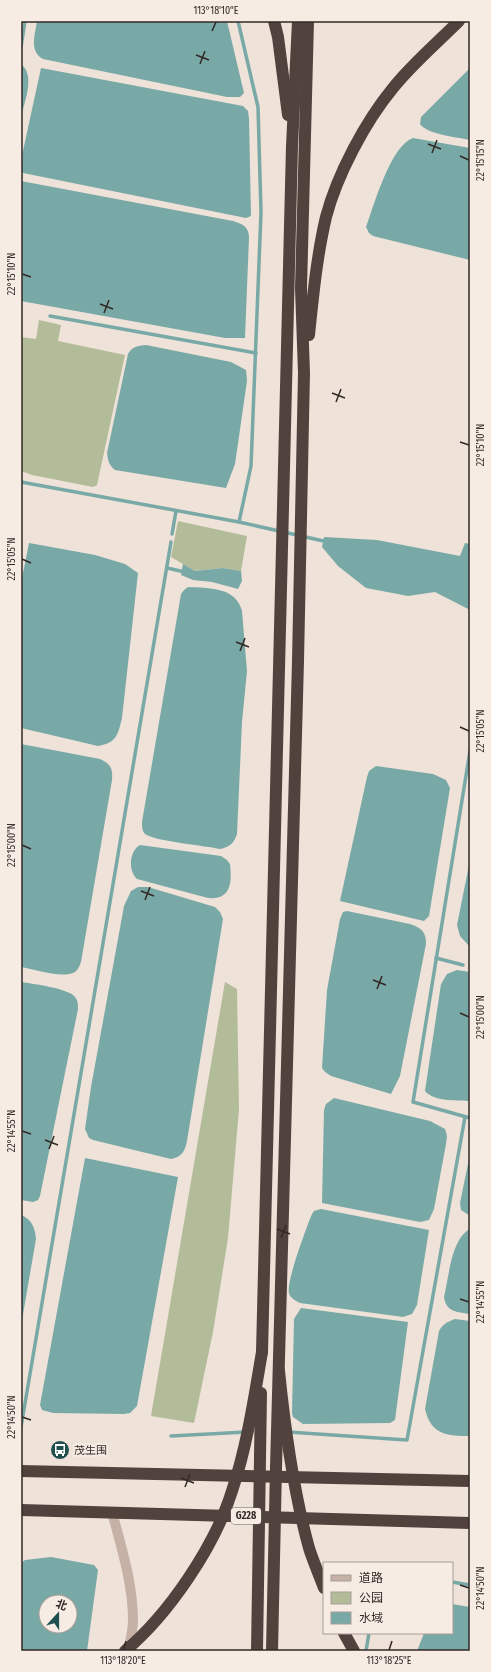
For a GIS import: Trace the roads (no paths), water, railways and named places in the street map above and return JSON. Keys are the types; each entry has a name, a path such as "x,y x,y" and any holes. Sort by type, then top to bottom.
{"highway":[{"path":"274,21 278,37 292,146"},
{"path":"257,1651 262,1352 292,146 298,21"},
{"path":"272,1651 304,373 301,288 308,21"},
{"path":"304,373 315,280 326,217 344,169 366,128 393,88 459,21"},
{"path":"125,1651 137,1641 171,1603 199,1563 219,1523 232,1492 244,1451 262,1352"},
{"path":"279,1371 284,1424 293,1478 309,1548 323,1585"},
{"path":"21,1471 470,1481"},
{"name":"G228","path":"21,1510 470,1523"},
{"path":"345,1634 354,1651"}],"street":[{"path":"112,1512 124,1560 133,1620 129,1651"}],"water":[{"path":"37,21 227,21 244,93 240,97 227,97 43,59 36,52 34,47"},
{"path":"21,64 28,75 28,90 21,118"},
{"path":"41,68 243,106 248,111 249,119 251,216 246,218 23,173 21,171 21,160"},
{"path":"470,68 470,140 451,137 429,131 424,128 420,124 421,117"},
{"path":"413,138 470,148 470,260 373,236 369,233 366,227 384,177 391,163 405,143"},
{"path":"21,181 233,221 242,225 247,229 249,234 245,338 225,338 21,301"},
{"path":"146,345 231,362 246,370 247,381 235,464 226,488 115,470 110,465 107,453 128,354 136,347"},
{"path":"324,537 377,540 460,556 465,543 470,544 470,610 435,592 408,596 366,588 338,566 322,547"},
{"path":"29,543 95,555 125,564 138,573 122,718 116,737 104,745 98,746 21,728 21,583"},
{"path":"183,564 195,571 223,568 241,571 242,581 238,589 212,582 193,580 181,575"},
{"path":"188,587 221,590 228,593 239,603 242,611 247,671 242,722 237,834 231,844 220,849 150,837 145,834 142,827 181,594"},
{"path":"21,744 100,759 107,763 112,770 112,780 81,962 77,970 73,973 50,973 21,967"},
{"path":"376,766 433,774 446,780 450,788 429,916 424,921 340,901 367,777 369,771"},
{"path":"140,845 221,856 230,864 231,878 226,893 216,898 208,898 137,879 132,871 131,861 136,848"},
{"path":"470,860 470,947 460,936 457,925"},
{"path":"138,887 148,887 215,907 220,912 223,919 187,1141 182,1153 178,1157 171,1159 93,1140 89,1138 85,1129 91,1087 124,906 131,891"},
{"path":"347,911 410,924 418,927 425,936 426,944 400,1076 391,1094 331,1076 322,1068 327,990 340,919 343,912"},
{"path":"457,970 470,972 470,1100 468,1101 440,1099 429,1095 425,1091 441,984 447,974"},
{"path":"21,982 65,991 75,997 78,1006 40,1196 38,1200 33,1202 21,1200"},
{"path":"334,1098 430,1121 445,1129 447,1136 446,1144 434,1209 429,1220 420,1222 322,1203 324,1110 326,1104"},
{"path":"470,1154 470,1216 461,1210 460,1203"},
{"path":"85,1158 178,1177 137,1406 130,1413 124,1414 53,1413 42,1410 40,1405"},
{"path":"321,1209 429,1230 417,1305 412,1314 403,1317 300,1303 293,1299 289,1293 289,1287 294,1266 312,1214 314,1211"},
{"path":"21,1215 28,1219 32,1224 36,1239 21,1326"},
{"path":"470,1229 470,1314 453,1310 447,1306 444,1297 449,1269 455,1250 464,1234"},
{"path":"301,1308 408,1322 395,1420 390,1423 303,1424 293,1417 294,1319"},
{"path":"455,1319 470,1321 470,1436 447,1434 436,1429 431,1424 425,1409 439,1331 450,1321"},
{"path":"51,1557 94,1565 98,1570 87,1651 21,1651 21,1563 25,1560"},
{"path":"453,1604 470,1607 470,1651 417,1651 424,1634 453,1634"}],"waterway":[{"path":"21,47 25,21"},
{"path":"238,21 258,107 261,212 251,466 239,522"},
{"path":"50,316 256,353"},
{"path":"21,482 239,522 328,542"},
{"path":"172,534 176,511"},
{"path":"21,1427 171,542"},
{"path":"167,568 185,572"},
{"path":"470,751 413,1102 470,1118"},
{"path":"436,958 463,965"},
{"path":"288,1432 407,1440 465,1117"},
{"path":"171,1436 246,1432"},
{"path":"453,1582 470,1585"},
{"path":"366,1651 369,1634"}],"place":[{"name":"茂生围","path":"60,1450"}]}
